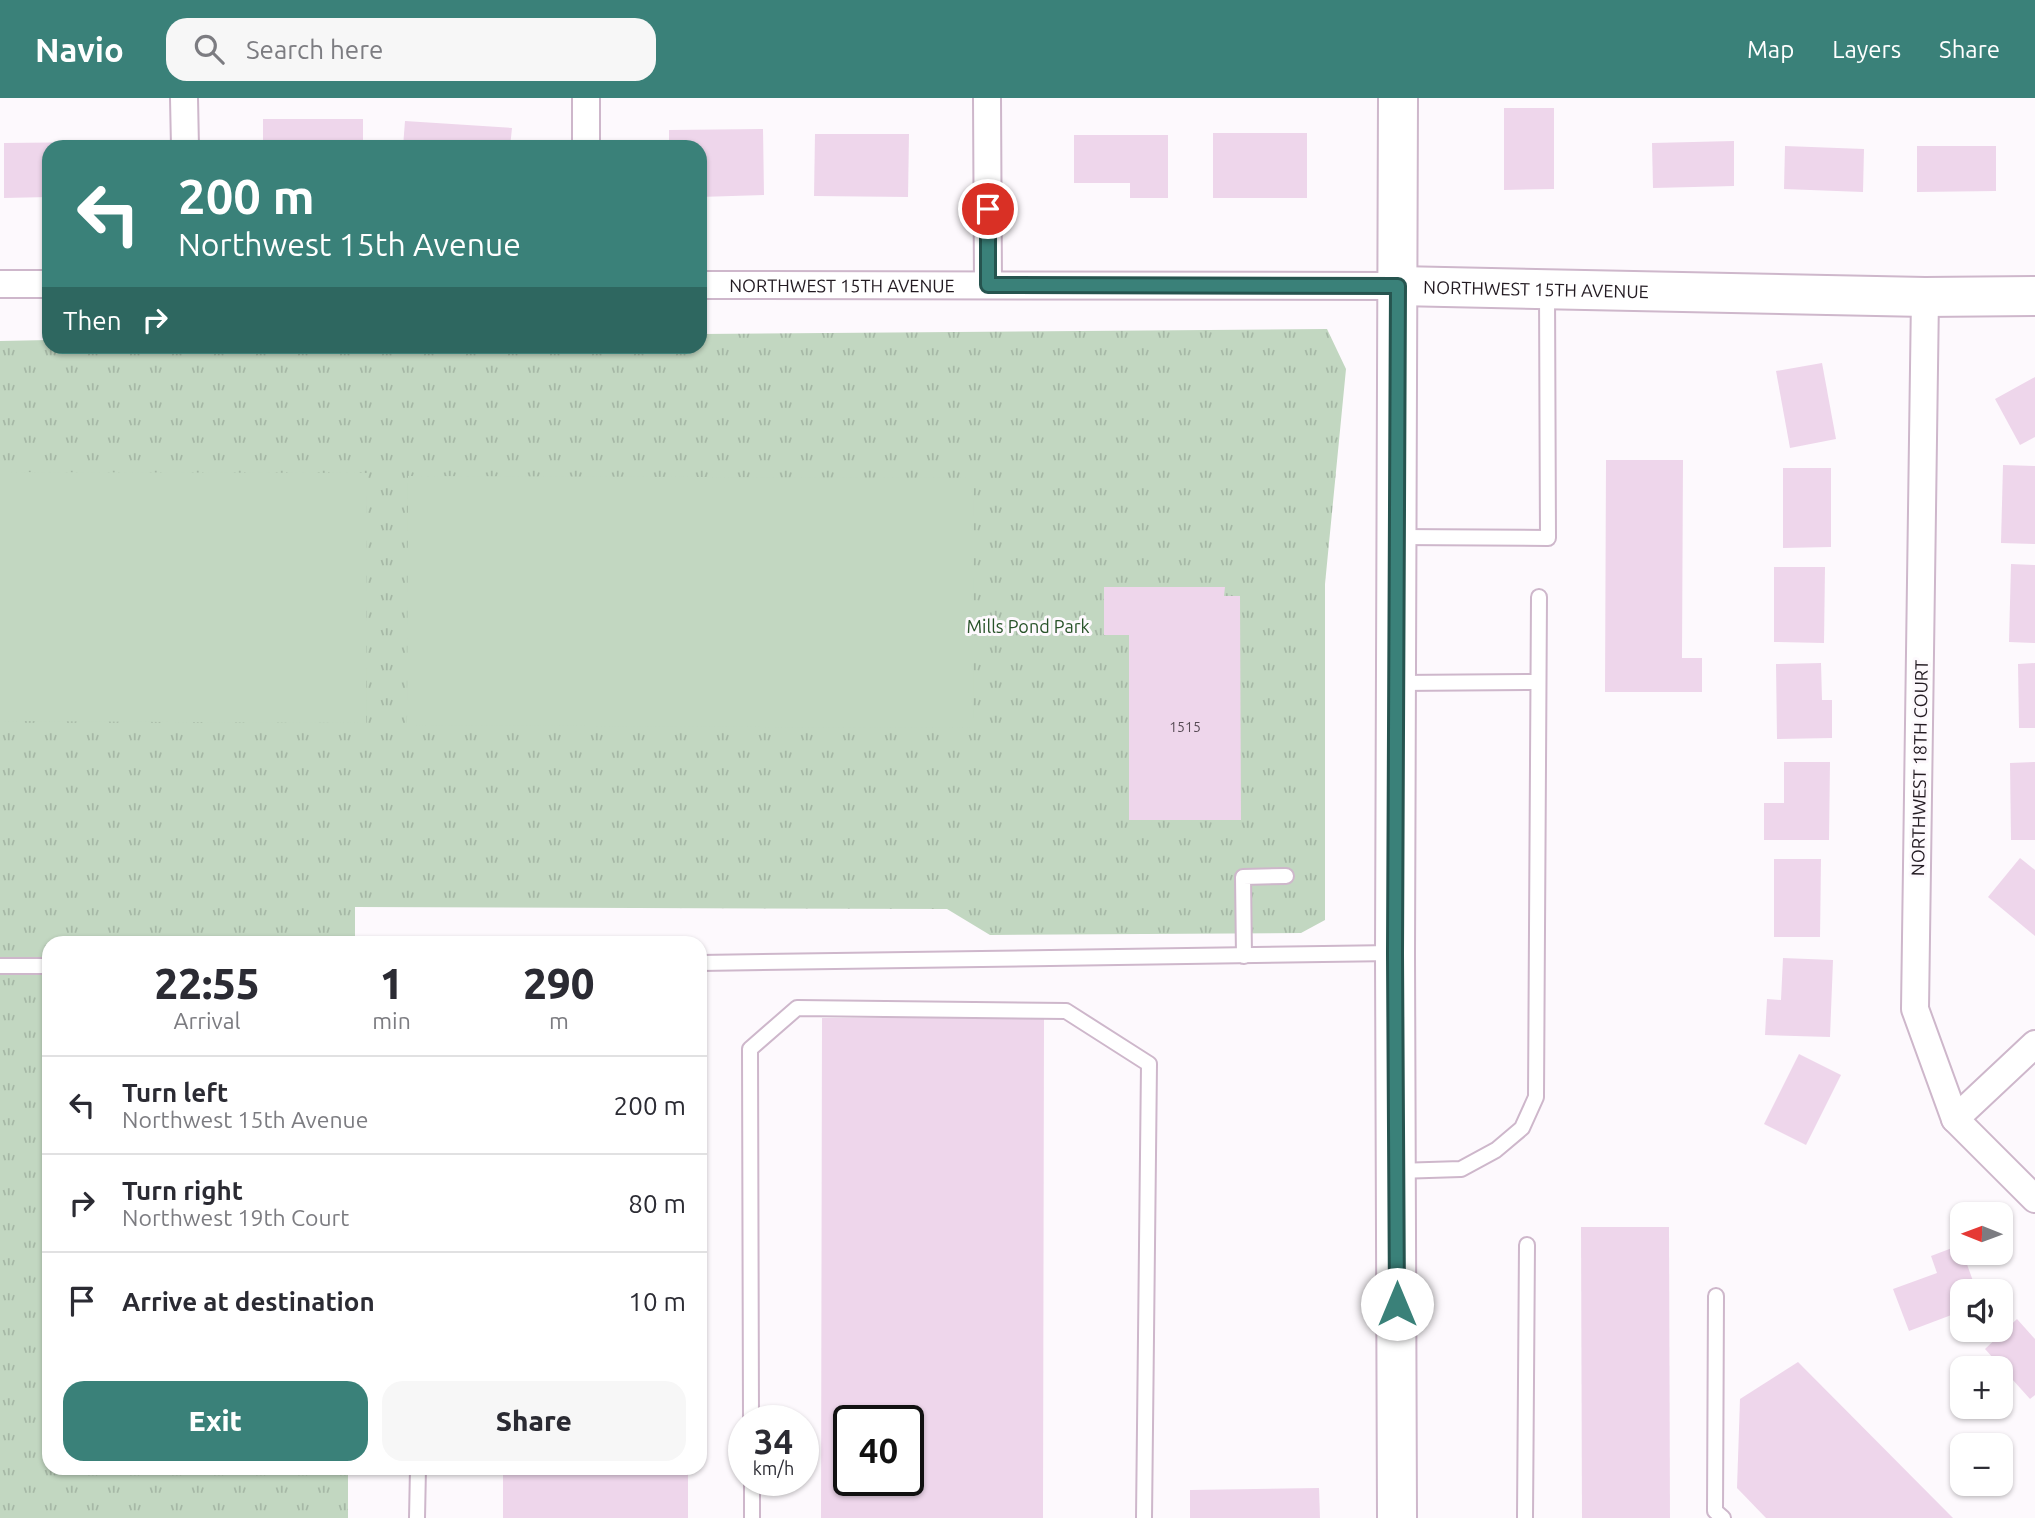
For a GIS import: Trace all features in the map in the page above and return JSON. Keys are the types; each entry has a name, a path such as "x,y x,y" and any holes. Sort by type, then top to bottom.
{"street":[{"path":"184,98 185,140"},
{"path":"586,98 586,140"},
{"path":"987,98 988,285"},
{"path":"1397,1518 1395,953 1398,98"},
{"path":"0,284 42,284"},
{"name":"NORTHWEST 15TH AVENUE","path":"707,285 1398,286 1926,297 2035,296"},
{"name":"NORTHWEST 18TH COURT","path":"1926,297 1915,1009 1955,1119 2035,1199"},
{"path":"1955,1119 2035,1044"}],"lane":[{"path":"1397,537 1548,538 1547,289"},
{"path":"1396,1171 1461,1169 1496,1150 1522,1128 1536,1097 1539,597"},
{"path":"1396,683 1538,682"},
{"path":"1244,956 1243,877 1286,876"},
{"path":"707,962 1395,953"},
{"path":"0,966 42,967"},
{"path":"751,1405 750,1049 797,1008 1066,1011 1149,1064 1144,1518"},
{"path":"1525,1518 1527,1245"},
{"path":"1716,1296 1715,1511 1723,1518"},
{"path":"417,1518 418,1475"},
{"path":"752,1496 752,1518"}],"green space":[{"name":"Mills Pond Park","path":"1327,329 1346,369 1325,584 1325,920 1301,933 990,935 947,909 355,907 355,936 42,936 42,1475 348,1475 348,1518 0,1518 0,341 42,340 42,354 707,354 707,334"},
{"path":"0,472 367,473 366,723 0,721"},
{"path":"408,476 974,478 973,728 407,725"}],"building":[{"path":"1504,108 1554,108 1554,189 1504,190"},
{"path":"263,119 363,119 363,140 263,140"},
{"path":"405,121 512,128 511,140 404,140"},
{"path":"763,129 764,195 707,197 707,140 669,140 669,130"},
{"path":"1213,133 1307,133 1307,198 1213,198"},
{"path":"815,134 909,134 908,197 814,196"},
{"path":"1074,135 1168,135 1168,198 1130,198 1130,183 1074,183"},
{"path":"1734,141 1734,186 1653,188 1652,143"},
{"path":"4,143 42,143 42,197 4,198"},
{"path":"1785,146 1864,149 1863,192 1784,189"},
{"path":"1917,146 1996,146 1996,191 1917,192"},
{"path":"1822,363 1836,439 1790,448 1776,371"},
{"path":"2035,377 2035,437 2020,445 1995,399"},
{"path":"1606,460 1683,460 1682,658 1702,658 1702,692 1605,692"},
{"path":"2003,465 2035,466 2035,544 2001,543"},
{"path":"1783,468 1831,468 1831,547 1783,548"},
{"path":"2011,564 2035,565 2035,643 2009,642"},
{"path":"1774,567 1825,567 1824,643 1774,642"},
{"path":"1104,587 1225,587 1224,596 1240,596 1241,820 1129,820 1129,635 1104,635"},
{"path":"1821,663 1822,700 1832,700 1832,738 1777,739 1776,664"},
{"path":"2035,663 2035,728 2019,728 2018,664"},
{"path":"1784,762 1830,762 1829,840 1764,840 1764,803 1784,803"},
{"path":"2035,762 2035,840 2011,840 2010,763"},
{"path":"2020,858 2035,870 2035,936 1988,897"},
{"path":"1774,859 1821,859 1820,937 1774,937"},
{"path":"1783,958 1833,960 1830,1037 1765,1035 1767,999 1781,1000"},
{"path":"822,1018 1044,1018 1043,1518 821,1518"},
{"path":"1799,1054 1841,1075 1806,1145 1764,1124"},
{"path":"1581,1227 1669,1227 1670,1518 1582,1518"},
{"path":"1950,1249 1950,1265 1967,1265 1972,1279 1950,1279 1950,1316 1909,1331 1893,1289 1937,1273 1931,1256"},
{"path":"2017,1319 2035,1339 2035,1395 2030,1399 2013,1380 2013,1356 1991,1356 1985,1349 1992,1342 2013,1342 2013,1323"},
{"path":"1798,1362 1953,1518 1766,1518 1737,1488 1740,1399"},
{"path":"503,1475 688,1475 688,1518 503,1518"},
{"path":"1319,1488 1320,1518 1190,1518 1190,1490"}],"route":[{"path":"988,209 988,285 1398,286 1395,953 1397,1304"}]}
